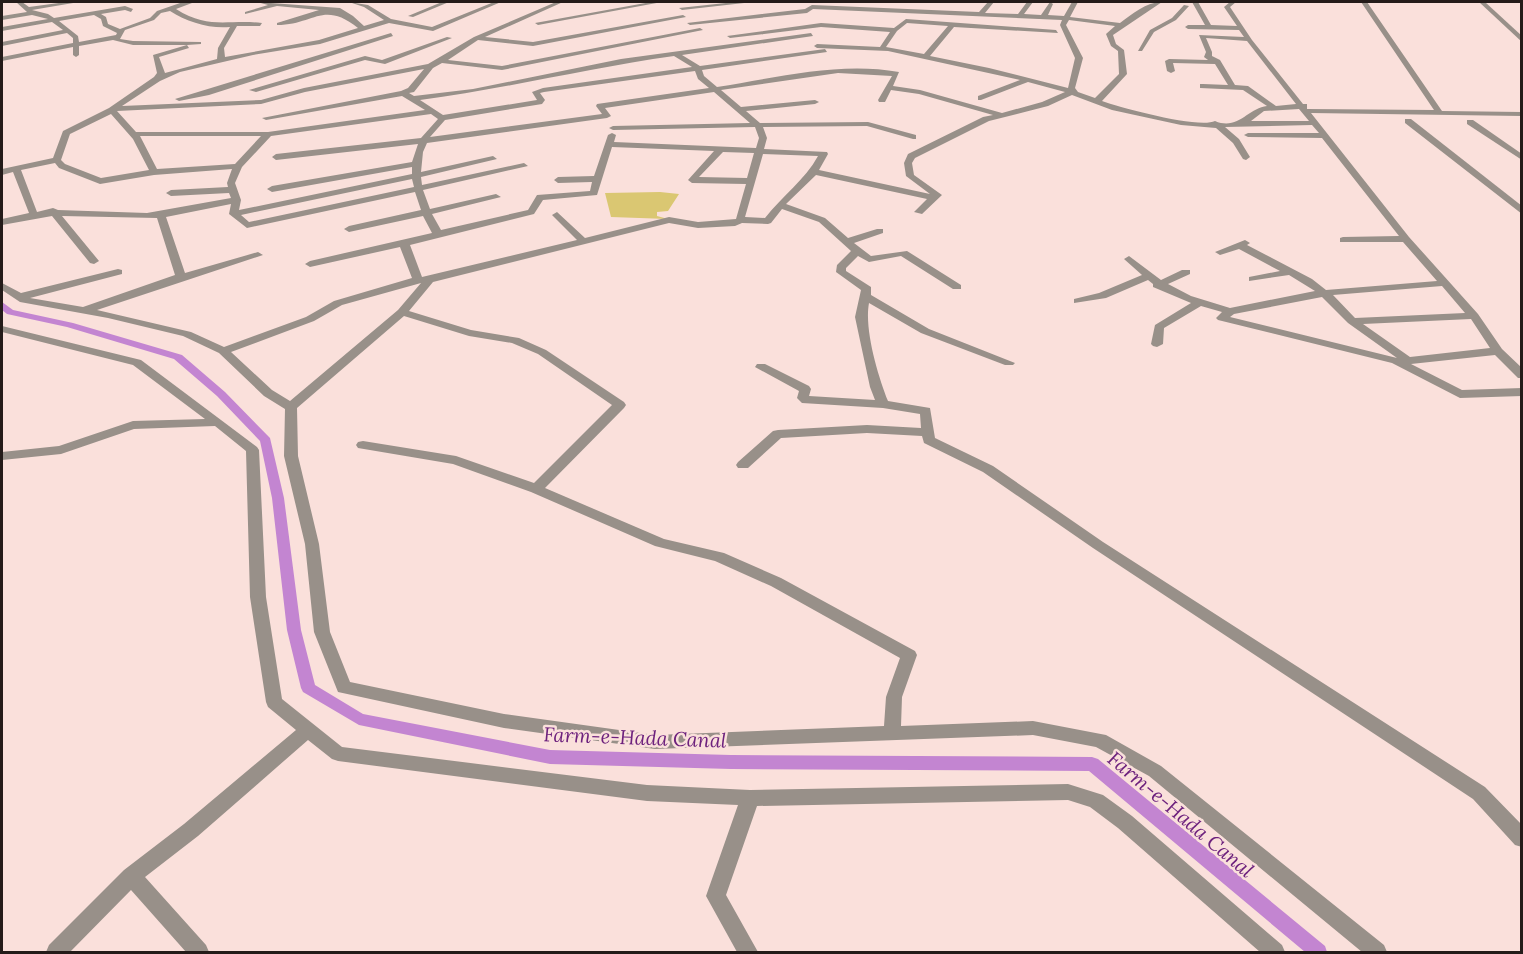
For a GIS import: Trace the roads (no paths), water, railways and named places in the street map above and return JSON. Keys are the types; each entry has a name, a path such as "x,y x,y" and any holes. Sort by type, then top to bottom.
{"street":[{"path":"19,2 30,11 41,13 76,37 76,55"},
{"path":"2,18 76,2"},
{"path":"2,59 118,34 123,29 152,19 159,12 190,2"},
{"path":"260,2 330,8 346,13 363,29"},
{"path":"352,2 366,6 389,21 433,29"},
{"path":"411,16 446,2"},
{"path":"498,2 425,33 449,38 533,44 683,17"},
{"path":"542,2 556,3 586,21"},
{"path":"635,2 643,5"},
{"path":"538,23 659,2"},
{"path":"441,61 502,68 700,30 683,17 683,5 750,2"},
{"path":"807,2 806,18 823,51"},
{"path":"980,15 991,2"},
{"path":"1019,17 1030,2"},
{"path":"1073,94 1071,88 1079,58 1063,24 1064,18 1075,2"},
{"path":"1097,101 1123,74 1121,50 1113,45 1109,34 1159,2"},
{"path":"1195,2 1209,27"},
{"path":"1233,2 1227,7 1249,39 1406,239 1474,316 1498,351 1521,375"},
{"path":"1364,2 1440,113"},
{"path":"1482,2 1521,40"},
{"path":"247,13 278,3"},
{"path":"113,110 261,102 304,90 430,66 473,40 556,3"},
{"path":"1043,18 1050,4"},
{"path":"1140,50 1152,31 1174,19 1186,6"},
{"path":"690,23 807,10 812,7 945,10 980,15 1064,18 1120,25"},
{"path":"2,29 125,8 131,10"},
{"path":"279,24 330,8"},
{"path":"172,9 185,15 182,17 219,26 260,24"},
{"path":"938,23 945,10"},
{"path":"94,13 104,18 105,25"},
{"path":"105,25 125,21"},
{"path":"57,160 66,133 113,110 132,99 157,79 178,70 221,59 331,39 389,21"},
{"path":"882,48 895,30 906,21 1056,32"},
{"path":"221,59 221,48 236,24"},
{"path":"925,57 953,24"},
{"path":"105,25 120,29 116,40 133,43 199,43 155,56 161,73 157,79"},
{"path":"596,26 630,42 646,57"},
{"path":"1188,27 1243,28"},
{"path":"730,36 811,31 895,30"},
{"path":"2,44 69,31"},
{"path":"266,118 407,96 472,91 646,57 811,31"},
{"path":"323,32 331,39"},
{"path":"132,99 186,98 391,35"},
{"path":"1232,86 1217,62 1208,57 1209,52 1201,36 1249,39"},
{"path":"253,90 365,58 382,62 449,38"},
{"path":"407,96 442,118 539,102 541,100 536,92 543,90 823,51 882,48 1028,80 1155,118 1219,126 1243,123 1315,123"},
{"path":"223,351 310,319 338,303 424,280 669,220 698,225 735,224 740,220 749,181 763,138 759,126 701,77 698,68 674,53"},
{"path":"1171,71 1169,61 1217,62"},
{"path":"833,63 838,71"},
{"path":"407,96 430,66"},
{"path":"276,157 546,126 607,116 600,106 838,71 875,71 896,74 882,100"},
{"path":"981,98 1028,80"},
{"path":"1203,86 1245,88 1274,107"},
{"path":"888,87 920,92 1002,114"},
{"path":"936,198 937,195 910,176 908,163 911,156 964,129 1002,114 1045,104 1073,94"},
{"path":"741,109 815,102"},
{"path":"1243,123 1262,109 1274,107 1366,113 1521,114"},
{"path":"113,110 134,134 154,172"},
{"path":"134,134 268,134 431,112"},
{"path":"1366,113 1380,121 1521,122"},
{"path":"602,117 614,128 868,124 913,137"},
{"path":"438,234 417,189 417,164 424,140 442,118"},
{"path":"1209,118 1236,141 1246,157"},
{"path":"1408,121 1521,212"},
{"path":"1470,122 1521,158"},
{"path":"310,264 531,212 540,197 594,194 601,164 614,128"},
{"path":"234,214 236,200 231,190 231,183 238,166 268,134"},
{"path":"1248,135 1325,136"},
{"path":"610,144 720,150 821,152 824,154 814,172 799,190 780,205 768,221 740,220"},
{"path":"720,150 692,180 749,181"},
{"path":"234,214 493,159"},
{"path":"2,172 57,160"},
{"path":"57,160 62,166 100,181 154,172 238,166"},
{"path":"272,189 417,164"},
{"path":"234,214 247,225 524,166"},
{"path":"16,169 33,213"},
{"path":"814,172 936,198"},
{"path":"558,180 597,179"},
{"path":"171,193 231,190"},
{"path":"349,229 496,197"},
{"path":"919,212 936,198"},
{"path":"2,222 33,213 53,211 137,216 236,200"},
{"path":"780,205 822,220 870,259 903,253 957,287"},
{"path":"53,211 94,261"},
{"path":"160,213 181,277"},
{"path":"557,215 583,241"},
{"path":"880,231 852,246 841,267 842,272 867,289 861,317 876,387 883,404"},
{"path":"1343,240 1406,239"},
{"path":"404,243 424,280"},
{"path":"1220,252 1242,244 1324,293 1352,321 1410,361"},
{"path":"84,310 181,277 258,255"},
{"path":"1129,259 1157,285 1199,303 1230,311 1324,293 1446,283"},
{"path":"20,297 118,272"},
{"path":"1157,285 1186,272"},
{"path":"1253,279 1290,272"},
{"path":"1078,301 1102,296 1147,277"},
{"path":"424,280 402,312 291,407 291,456 312,544 322,632 344,687 504,720 655,742 1033,728 1100,741 1155,771 1377,952"},
{"path":"2,286 20,297 187,334 223,351 268,393 291,407"},
{"path":"866,297 925,331 1009,363"},
{"path":"1157,344 1159,327 1199,303"},
{"path":"1230,311 1222,318 1396,361 1460,394 1521,392"},
{"path":"402,312 470,333 515,340 542,352 620,405 536,489"},
{"path":"1352,321 1474,316"},
{"path":"2,330 137,362 252,450 258,597 274,702 338,754 647,793 750,798 1068,792 1096,801 1125,822 1275,952"},
{"path":"1396,361 1498,351"},
{"path":"761,368 805,389 803,398 806,400 883,404 926,411 929,440 988,469 1108,552 1479,793 1521,839"},
{"path":"2,456 61,450 133,425 218,422"},
{"path":"743,465 778,434 867,429 927,432"},
{"path":"363,445 456,460 536,489 660,543 719,557 776,582 909,655 894,697 892,732"},
{"path":"56,952 131,876 191,830 309,729"},
{"path":"748,952 716,896 750,798"},
{"path":"131,876 199,952"}],"waterway":[{"name":"Farm-e-Hada Canal","path":"2,305 10,312 69,325 178,357 221,394 266,440 278,498 294,630 308,688 359,719 550,757 731,762 1092,764 1318,952"}]}
